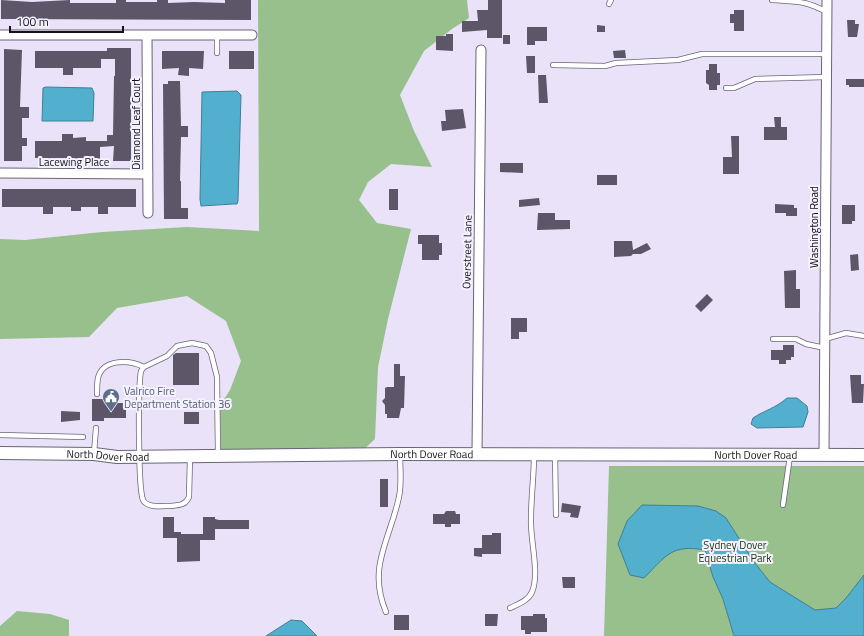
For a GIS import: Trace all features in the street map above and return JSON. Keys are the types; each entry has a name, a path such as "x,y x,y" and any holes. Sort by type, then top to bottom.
{"street":[{"name":"Washington Road","path":"824,455 827,0"},
{"path":"0,35 252,35"},
{"name":"Diamond Leaf Court","path":"147,35 148,213"},
{"name":"Overstreet Lane","path":"477,454 481,50"},
{"name":"Lacewing Place","path":"0,173 148,174"},
{"name":"North Dover Road","path":"0,453 140,456 400,454 864,455"}],"lane":[{"path":"772,0 804,1 811,3 827,12"},
{"path":"217,35 217,53"},
{"path":"553,64 605,66 616,63 678,60 702,54 827,54"},
{"path":"726,88 734,88 755,79 826,77"},
{"path":"773,339 796,339 806,344 825,343 846,333 864,336"},
{"path":"190,456 189,497 182,505 153,506 143,500 140,456 140,376 144,367 163,358 177,346 192,343 206,346 211,352 217,377 218,455"},
{"path":"97,394 98,377 104,367 122,362 137,364 144,367"},
{"path":"94,454 96,428"},
{"path":"0,435 84,437"},
{"path":"386,612 379,596 378,575 384,545 399,497 400,454"},
{"path":"510,608 530,597 533,591 534,579 530,520 534,454"},
{"path":"555,454 556,515"},
{"path":"783,505 790,455"}],"green space":[{"path":"258,0 467,0 469,18 424,51 400,95 414,131 432,167 391,164 368,182 359,200 377,223 411,229 388,319 378,367 375,439 362,451 221,452 220,405 230,390 241,361 226,321 187,296 117,308 89,337 0,339 0,239 25,240 102,232 187,227 259,231"},
{"name":"Sydney Dover Equestrian Park","path":"609,466 864,466 864,636 604,636"},
{"path":"17,611 50,614 69,620 69,636 0,636 0,626"}],"water":[{"path":"43,88 92,88 94,93 93,121 42,121"},
{"path":"237,91 241,95 238,201 237,204 201,206 202,92"},
{"path":"787,398 797,398 807,406 808,412 803,427 757,428 751,424 753,418"},
{"path":"642,505 698,506 716,511 726,518 754,562 770,582 815,610 836,608 864,575 864,636 734,636 723,599 713,577 705,550 677,550 664,558 644,578 630,575 618,544 627,521"},
{"path":"291,620 302,621 317,636 266,636"}],"building":[{"path":"1,0 32,2 70,0 70,3 116,3 116,0 126,0 126,2 157,2 157,0 168,0 168,3 225,3 225,0 251,0 251,20 1,19"},
{"path":"488,0 502,0 502,38 487,38 487,30 462,32 462,21 478,21 477,10 488,10"},
{"path":"734,10 744,10 744,31 734,31 734,23 730,23 730,14 734,14"},
{"path":"847,20 855,20 855,24 859,24 857,37 848,37"},
{"path":"597,25 605,26 605,32 597,32"},
{"path":"527,27 547,27 547,41 535,41 535,45 527,45"},
{"path":"446,34 453,34 453,51 436,50 436,36 446,36"},
{"path":"503,35 510,35 510,44 503,44"},
{"path":"107,48 131,48 131,161 113,161 114,146 100,147 100,159 35,158 35,141 62,141 62,134 73,134 73,138 86,137 86,141 107,141 107,135 113,135 115,59 101,59 101,68 73,68 73,75 63,75 63,68 35,68 35,51 107,51"},
{"path":"4,49 22,50 20,107 29,107 29,118 22,118 22,138 27,138 27,146 22,146 22,161 4,161"},
{"path":"625,50 626,58 614,58 613,51"},
{"path":"162,51 204,51 203,69 189,68 189,76 178,75 179,68 162,69"},
{"path":"229,51 254,51 254,69 229,69"},
{"path":"526,56 535,56 535,73 527,73"},
{"path":"709,64 717,64 717,73 720,73 720,85 717,85 717,90 709,90 709,85 706,83 706,70 709,70"},
{"path":"538,75 546,75 548,103 539,103"},
{"path":"846,79 864,79 864,87 849,87 849,85 846,85"},
{"path":"168,81 180,81 181,126 188,126 188,137 181,137 180,181 181,208 188,208 188,219 164,219 163,84 168,84"},
{"path":"463,109 466,128 442,131 441,121 446,121 445,110"},
{"path":"774,117 781,117 781,127 787,127 787,140 764,140 764,127 775,127"},
{"path":"731,136 739,136 739,174 723,174 723,157 732,157"},
{"path":"500,163 523,163 523,173 500,172"},
{"path":"597,175 617,175 617,185 597,185"},
{"path":"2,189 136,189 136,207 108,207 108,214 98,214 98,207 81,207 81,211 71,211 71,207 53,207 53,214 43,214 43,207 2,207"},
{"path":"389,189 398,189 398,210 389,210"},
{"path":"539,198 540,205 519,207 519,200"},
{"path":"775,204 794,205 794,208 797,208 797,216 786,216 786,213 775,213"},
{"path":"842,205 855,205 855,221 852,221 852,224 842,224"},
{"path":"538,213 555,213 555,220 570,220 570,229 537,230"},
{"path":"418,235 439,235 439,243 442,243 442,255 439,255 439,260 422,260 422,244 418,244"},
{"path":"614,241 632,241 633,250 647,243 651,249 641,254 614,257"},
{"path":"858,254 859,270 851,271 850,255"},
{"path":"796,270 796,289 800,289 800,308 785,308 784,271"},
{"path":"707,294 713,300 701,312 695,306"},
{"path":"511,318 527,318 527,332 519,332 519,339 511,339"},
{"path":"783,345 794,345 794,357 791,357 791,360 786,360 786,364 779,364 779,360 771,360 771,350 783,350"},
{"path":"176,353 199,353 199,385 173,385 173,355"},
{"path":"394,364 400,364 400,376 405,376 404,408 401,408 399,418 387,418 387,414 385,414 385,405 382,401 385,398 385,388 394,387"},
{"path":"850,375 861,375 861,384 864,384 863,403 852,403"},
{"path":"92,399 104,399 104,403 126,403 126,418 104,418 104,421 92,421"},
{"path":"61,411 80,412 80,420 61,422"},
{"path":"184,412 199,412 199,424 184,424"},
{"path":"380,479 388,479 388,507 380,507"},
{"path":"562,503 581,506 578,518 570,517 571,513 561,512"},
{"path":"446,511 455,511 456,514 460,514 460,524 451,524 451,527 445,527 445,524 433,524 433,514 444,514"},
{"path":"163,517 174,517 174,532 181,532 181,534 203,534 203,517 215,517 215,519 219,520 249,520 249,529 215,529 215,540 200,540 200,561 177,562 177,538 163,538"},
{"path":"492,533 501,533 501,554 482,554 482,557 474,556 474,548 482,548 482,535 492,535"},
{"path":"562,577 575,577 575,588 563,588"},
{"path":"485,614 498,614 497,626 485,626"},
{"path":"533,614 545,614 545,618 547,618 547,632 531,632 531,634 525,634 525,630 521,630 521,616 533,616"},
{"path":"394,615 409,615 409,630 394,630"}],"place":[{"name":"Valrico Fire Department Station 36","path":"111,412"}]}
